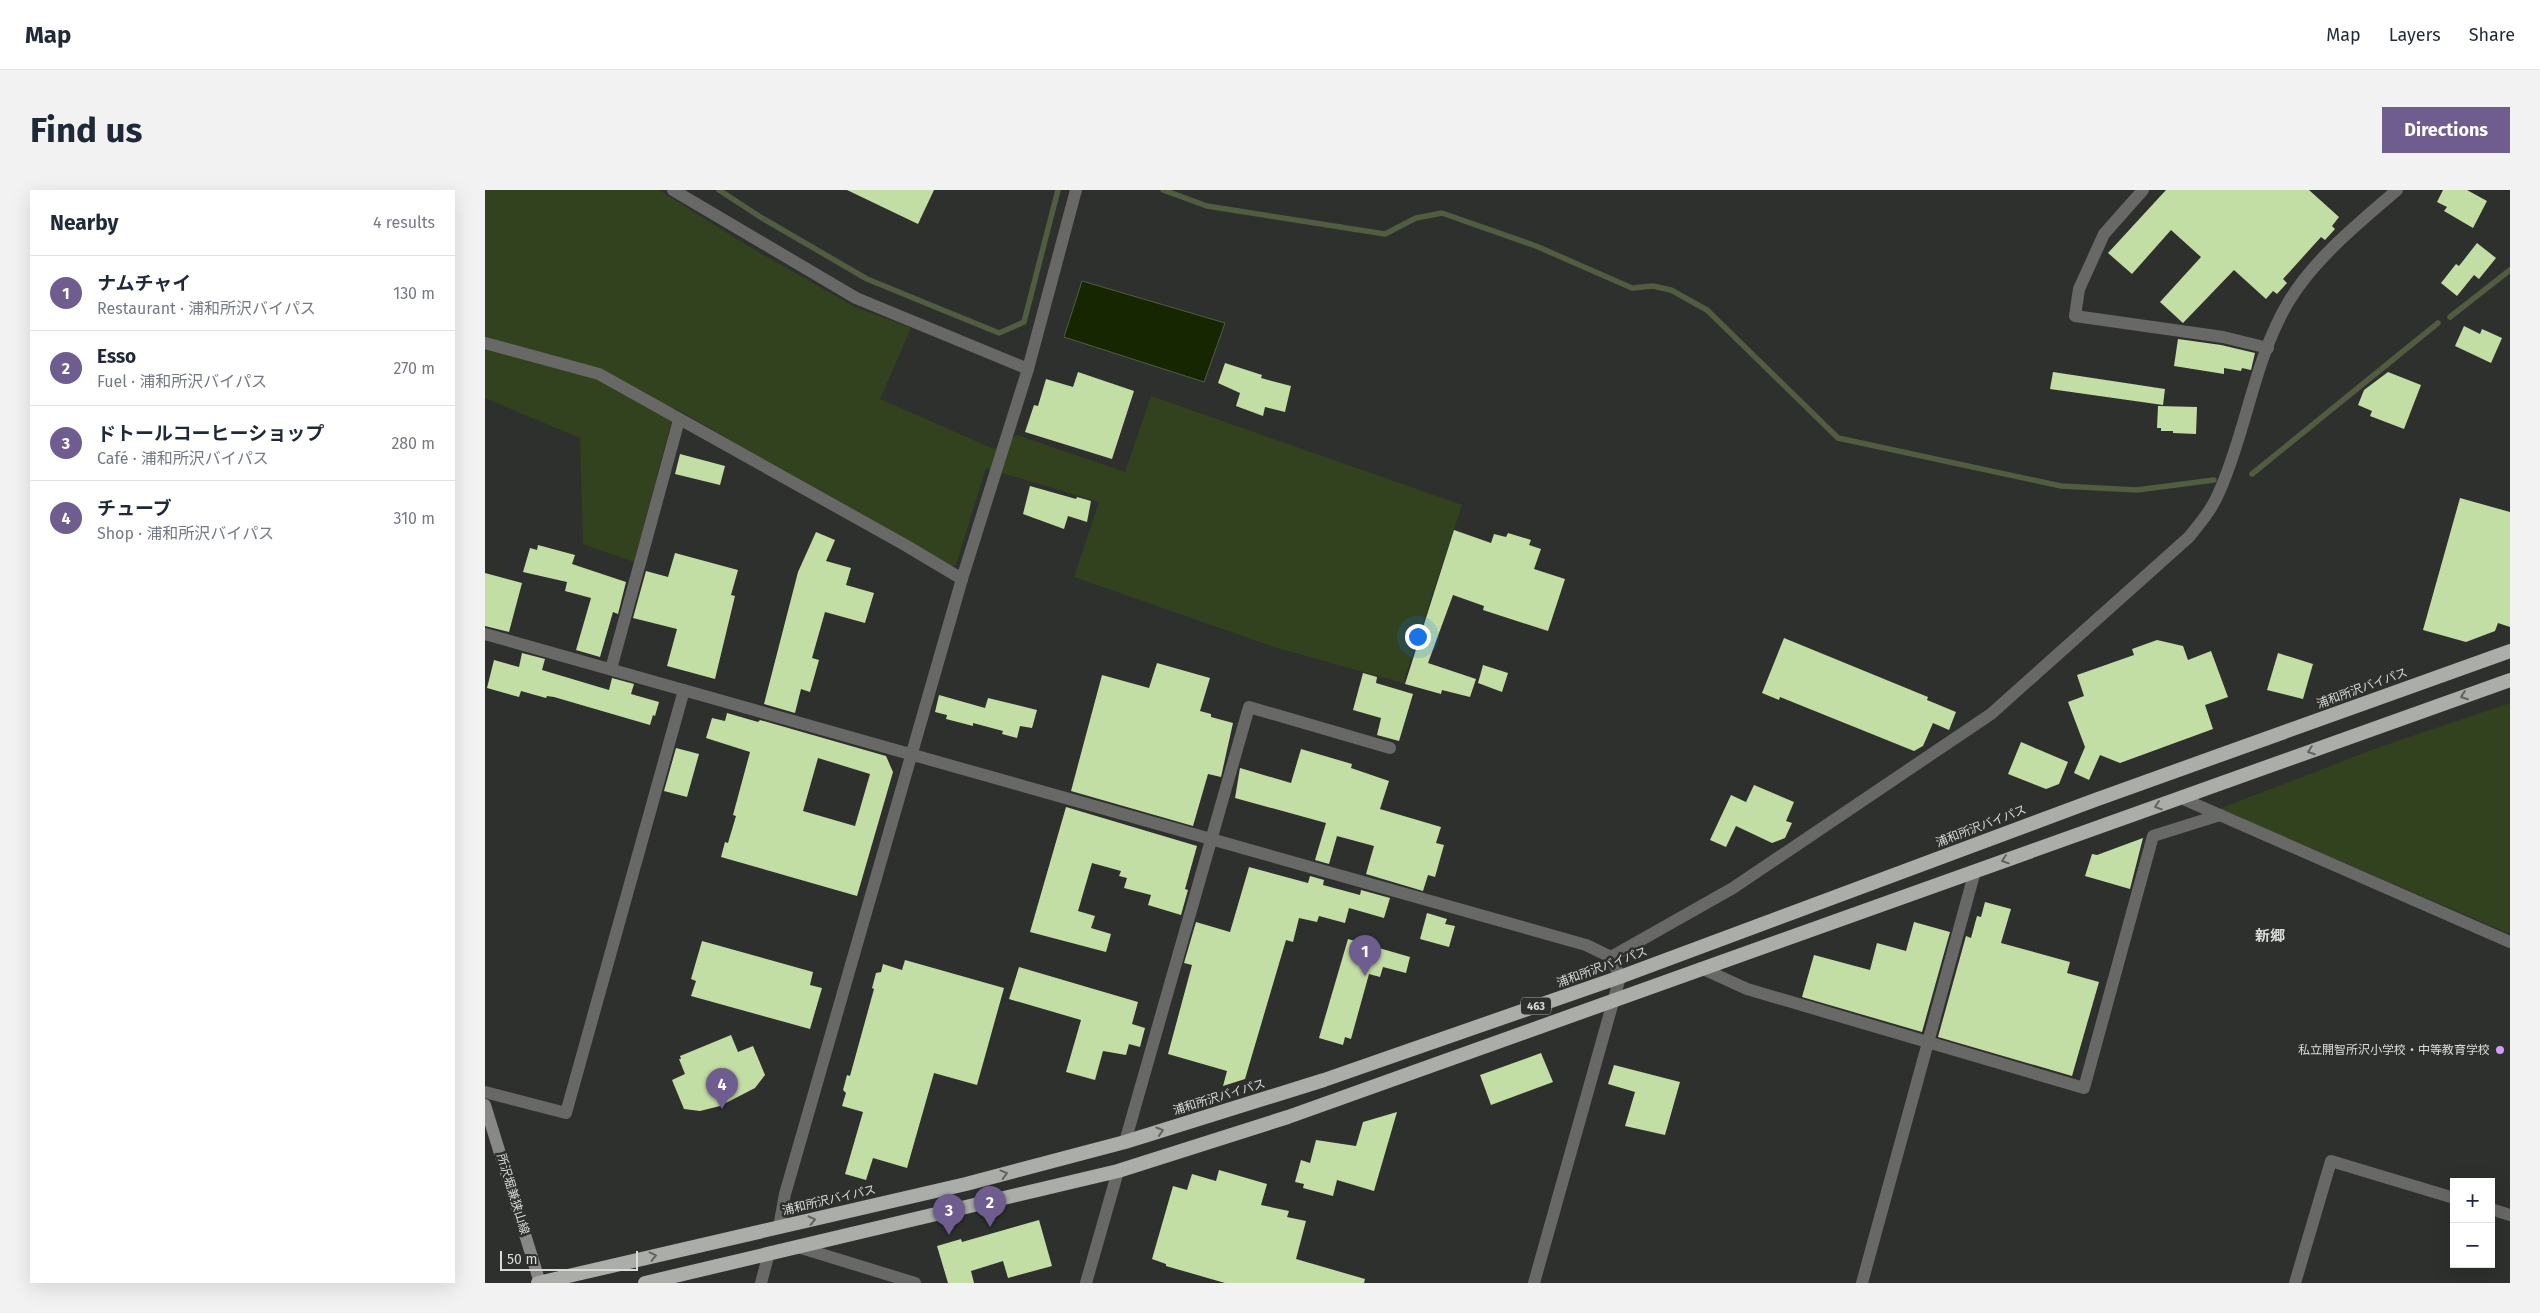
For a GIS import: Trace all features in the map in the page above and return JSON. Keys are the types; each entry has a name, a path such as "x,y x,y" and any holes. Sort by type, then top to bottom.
{"highway":[{"name":"浦和所沢バイパス","path":"539,1283 967,1184 1125,1142 1324,1080 1620,977 2095,800 2510,651"},
{"name":"463","path":"645,1283 1118,1171 1288,1117 2510,680"}],"main road":[{"name":"所沢堀兼狭山線","path":"485,1105 539,1283"}],"street":[{"path":"673,190 856,298 1028,369"},
{"path":"779,1227 785,1194 961,579 1028,369 1075,190"},
{"path":"2143,190 2104,234 2079,289 2075,316 2223,337 2267,348"},
{"path":"1611,957 1733,888 1991,714 2189,537 2206,516 2220,490 2267,348 2288,302 2303,280 2321,260 2397,190"},
{"path":"485,343 599,374 905,545 961,579"},
{"path":"611,669 679,420"},
{"path":"485,634 1586,945 1611,957 1620,977 1534,1283"},
{"path":"485,1092 566,1113 684,690"},
{"path":"1125,1142 1249,706 1390,748"},
{"path":"2181,798 2510,942"},
{"path":"1701,968 1747,989 2085,1088 2153,836 2219,814"},
{"path":"1862,1283 1930,1043 1975,871"},
{"path":"2295,1283 2331,1161 2450,1197"},
{"path":"1086,1283 1118,1171"},
{"path":"2495,1210 2510,1215"},
{"path":"798,1247 915,1283"},
{"path":"761,1283 769,1253"}],"shaded area":[{"path":"485,190 659,190 748,246 853,306 911,328 880,399 994,449 1017,435 1125,472 1151,396 1462,505 1403,683 1274,647 1074,577 1099,502 986,468 956,565 947,567 675,408 634,562 583,544 580,438 485,398"},
{"path":"1082,281 1225,323 1204,382 1064,337"},
{"path":"2510,703 2510,934 2219,809 2377,748"}],"building":[{"path":"847,190 934,190 918,224"},
{"path":"2166,190 2309,190 2339,217 2332,226 2335,229 2325,240 2321,237 2283,279 2287,283 2277,294 2273,291 2266,299 2234,270 2183,323 2160,302 2201,257 2171,230 2132,274 2108,253"},
{"path":"2443,190 2467,190 2487,201 2473,228 2444,211 2447,207 2437,202"},
{"path":"2477,243 2496,258 2479,279 2474,275 2457,296 2441,283 2456,264 2459,266"},
{"path":"2464,326 2480,334 2482,329 2502,338 2491,363 2455,346"},
{"path":"2178,339 2221,345 2255,353 2251,370 2242,368 2241,371 2224,368 2224,374 2174,366"},
{"path":"1225,363 1262,375 1261,378 1291,386 1285,412 1265,407 1263,416 1236,406 1240,393 1218,383"},
{"path":"1078,372 1134,391 1112,459 1025,432 1034,405 1038,406 1046,379 1073,387"},
{"path":"2053,372 2165,389 2163,405 2050,389"},
{"path":"2388,372 2421,385 2404,429 2370,416 2372,411 2358,405 2364,390"},
{"path":"2158,406 2197,407 2196,434 2161,431 2161,428 2157,428"},
{"path":"680,454 725,466 720,485 675,474"},
{"path":"1030,486 1076,499 1077,497 1091,501 1087,522 1068,516 1064,529 1023,514"},
{"path":"2460,498 2510,512 2510,627 2498,623 2495,631 2466,642 2423,630"},
{"path":"1454,530 1491,543 1494,534 1506,537 1508,533 1531,540 1529,545 1541,549 1534,569 1565,579 1548,631 1483,610 1484,606 1453,595 1428,663 1476,679 1470,697 1442,690 1441,694 1405,684"},
{"path":"816,532 835,540 826,561 851,568 846,585 874,593 865,623 825,612 812,658 819,660 810,692 801,689 795,713 764,704 798,572"},
{"path":"538,545 575,555 572,564 626,582 618,614 613,612 600,657 576,650 591,598 565,591 567,582 523,572 530,548 537,550"},
{"path":"675,553 738,570 731,595 735,596 715,679 667,666 677,629 633,618 646,571 668,577"},
{"path":"485,573 522,583 509,632 485,626"},
{"path":"1784,638 1928,697 1927,700 1956,712 1949,730 1933,723 1923,746 1914,751 1780,697 1779,700 1762,693"},
{"path":"2157,640 2183,646 2188,660 2211,651 2228,697 2205,705 2213,729 2120,763 2100,755 2089,780 2074,773 2085,747 2068,702 2084,696 2077,675 2134,655 2132,649"},
{"path":"522,653 545,659 542,670 609,690 612,678 634,684 631,694 659,702 655,716 653,715 650,725 554,697 547,696 546,698 521,691 519,697 487,688 494,660 519,667"},
{"path":"2278,653 2313,664 2303,699 2267,690"},
{"path":"1157,663 1210,678 1200,711 1211,714 1211,717 1233,723 1221,777 1208,774 1193,826 1071,791 1102,675 1149,688"},
{"path":"1483,665 1508,673 1502,692 1478,683"},
{"path":"1363,673 1377,677 1376,683 1413,694 1399,741 1377,735 1381,718 1353,710"},
{"path":"939,695 985,708 988,698 1037,710 1032,728 1020,726 1017,738 1002,734 1003,731 973,723 973,726 946,719 947,715 935,712"},
{"path":"727,713 758,722 760,720 886,756 893,772 857,896 721,857 725,842 728,843 736,816 733,815 750,752 706,738 712,718 725,721","holes":["818,758 870,774 855,826 803,811"]},
{"path":"2021,742 2068,762 2059,784 2046,789 2008,774"},
{"path":"676,748 699,754 687,797 664,791"},
{"path":"1301,749 1352,764 1351,768 1389,781 1380,809 1441,827 1436,843 1444,845 1435,877 1428,875 1423,891 1366,874 1374,846 1337,836 1329,864 1315,860 1326,823 1235,798 1240,768 1291,783"},
{"path":"1754,785 1794,802 1786,821 1792,823 1785,838 1772,843 1736,826 1726,847 1710,840 1731,795 1746,802"},
{"path":"1066,807 1197,846 1185,889 1188,890 1181,915 1148,905 1151,895 1124,888 1127,878 1119,876 1121,871 1092,863 1078,911 1095,916 1091,928 1111,934 1106,952 1030,932"},
{"path":"2143,838 2130,889 2085,876 2092,854 2097,855"},
{"path":"1249,867 1308,883 1310,876 1324,880 1323,885 1360,895 1361,890 1390,898 1384,918 1349,908 1345,923 1319,916 1317,922 1299,918 1293,942 1286,940 1245,1079 1223,1086 1227,1071 1168,1054 1192,965 1184,963 1196,922 1230,932"},
{"path":"1985,902 2011,909 2001,943 2070,962 2067,973 2099,982 2072,1076 1938,1037 1966,936 1971,938 1977,916 1981,917"},
{"path":"1427,913 1447,919 1445,924 1455,926 1449,947 1420,939"},
{"path":"1914,922 1950,932 1922,1032 1802,997 1814,955 1870,970 1877,943 1906,951"},
{"path":"1348,939 1410,957 1406,973 1383,967 1380,977 1369,974 1351,1039 1345,1037 1343,1045 1319,1038"},
{"path":"702,941 813,972 810,985 822,988 810,1029 691,996 696,981 691,979"},
{"path":"905,960 1004,988 977,1085 934,1073 907,1168 873,1158 866,1180 845,1174 863,1112 842,1106 846,1093 843,1090 847,1075 850,1076 874,989 872,988 876,973 881,972 883,964 902,970"},
{"path":"1019,967 1138,1002 1132,1024 1145,1028 1140,1047 1129,1044 1126,1055 1103,1051 1095,1080 1066,1072 1081,1020 1009,999"},
{"path":"731,1035 738,1052 753,1046 765,1075 755,1088 720,1106 700,1111 684,1109 672,1080 685,1074 679,1059 681,1059 680,1056"},
{"path":"1541,1053 1553,1082 1491,1105 1480,1075"},
{"path":"1614,1065 1680,1082 1665,1135 1625,1126 1635,1092 1608,1084"},
{"path":"1397,1112 1374,1191 1337,1180 1333,1196 1303,1188 1304,1184 1295,1182 1301,1160 1310,1163 1316,1140 1356,1146 1363,1122"},
{"path":"1219,1170 1267,1184 1261,1205 1289,1211 1287,1217 1306,1221 1296,1259 1365,1279 1364,1283 1225,1283 1166,1266 1166,1264 1152,1259 1173,1186 1187,1190 1192,1174 1216,1181"},
{"path":"1039,1220 1052,1266 1008,1278 1003,1261 971,1271 974,1283 948,1283 937,1246 961,1239 962,1242"}],"waterway":[{"path":"719,190 762,218 867,279 999,333 1024,322 1058,190"},
{"path":"1163,190 1207,206 1385,234 1416,218 1442,213 1536,246 1632,288 1653,286 1671,290 1707,310 1838,438 2061,486 2137,490 2214,480"},
{"path":"2450,317 2510,270"},
{"path":"2252,474 2438,323"}],"place":[{"name":"ナムチャイ","path":"1365,976"},
{"name":"私立開智所沢小学校・中等教育学校","path":"2500,1050"},
{"name":"チューブ","path":"722,1109"},
{"name":"Esso","path":"990,1227"},
{"name":"ドトールコーヒーショップ","path":"949,1235"}],"district":[{"name":"新郷","path":"2270,936"}]}
